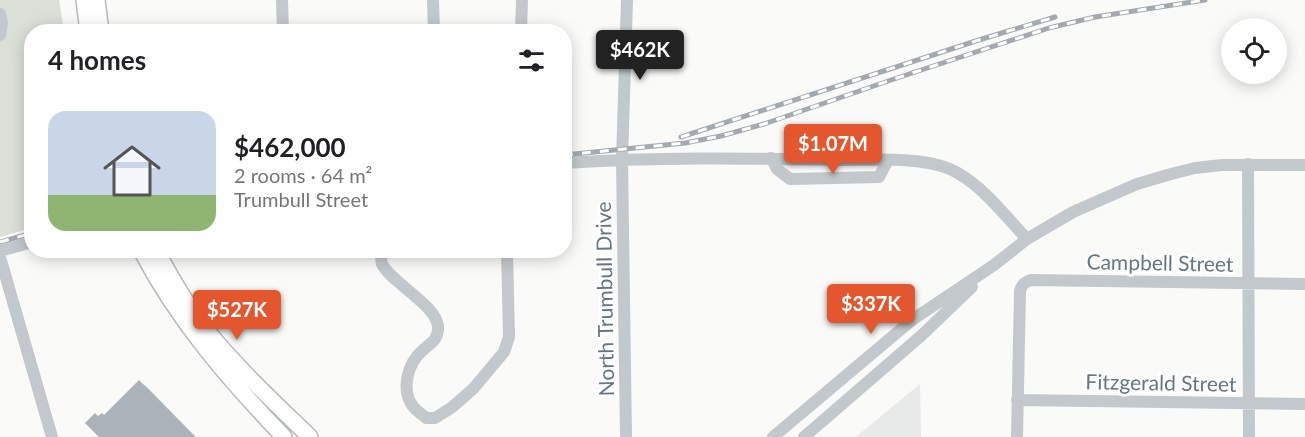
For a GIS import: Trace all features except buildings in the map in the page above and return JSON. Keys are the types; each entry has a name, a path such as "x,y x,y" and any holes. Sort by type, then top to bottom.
{"main road":[{"path":"84,0 87,24"},
{"path":"97,0 100,24"},
{"path":"152,258 173,306 202,346 284,437"},
{"path":"153,258 204,327 249,378 310,437"}],"street":[{"path":"282,0 283,24"},
{"path":"433,0 434,24"},
{"path":"521,24 522,0"},
{"name":"North Trumbull Drive","path":"626,437 622,160 627,0"},
{"path":"0,14 2,23 0,35"},
{"path":"771,158 777,169 790,179 879,177 888,160"},
{"path":"572,163 771,158 888,160 929,164 947,168 962,175 982,191 1027,239"},
{"path":"826,159 826,178"},
{"path":"1248,164 1249,437"},
{"path":"773,437 912,320 994,265 1027,239 1073,212 1114,193 1195,168 1248,164 1305,165"},
{"path":"0,251 24,244"},
{"path":"0,257 52,437"},
{"path":"382,258 382,264 391,275 423,303 438,322 434,342 420,352 412,362 408,374 407,390 412,405 426,418 435,418 451,408 473,388 504,352 509,337 507,258"},
{"path":"804,437 922,335 994,265"},
{"name":"Campbell Street","path":"1017,400 1020,291 1022,286 1031,280 1305,284"},
{"path":"1017,400 1017,437"},
{"name":"Fitzgerald Street","path":"1017,400 1305,404"}],"shaded area":[{"path":"0,0 59,0 63,24 24,24 24,230 0,237"},
{"path":"920,384 921,437 856,437"}],"railway":[{"path":"572,154 685,143 721,136 764,124 1049,28 1095,17 1205,0"},
{"path":"681,137 1055,17"},
{"path":"0,242 24,235"}]}
